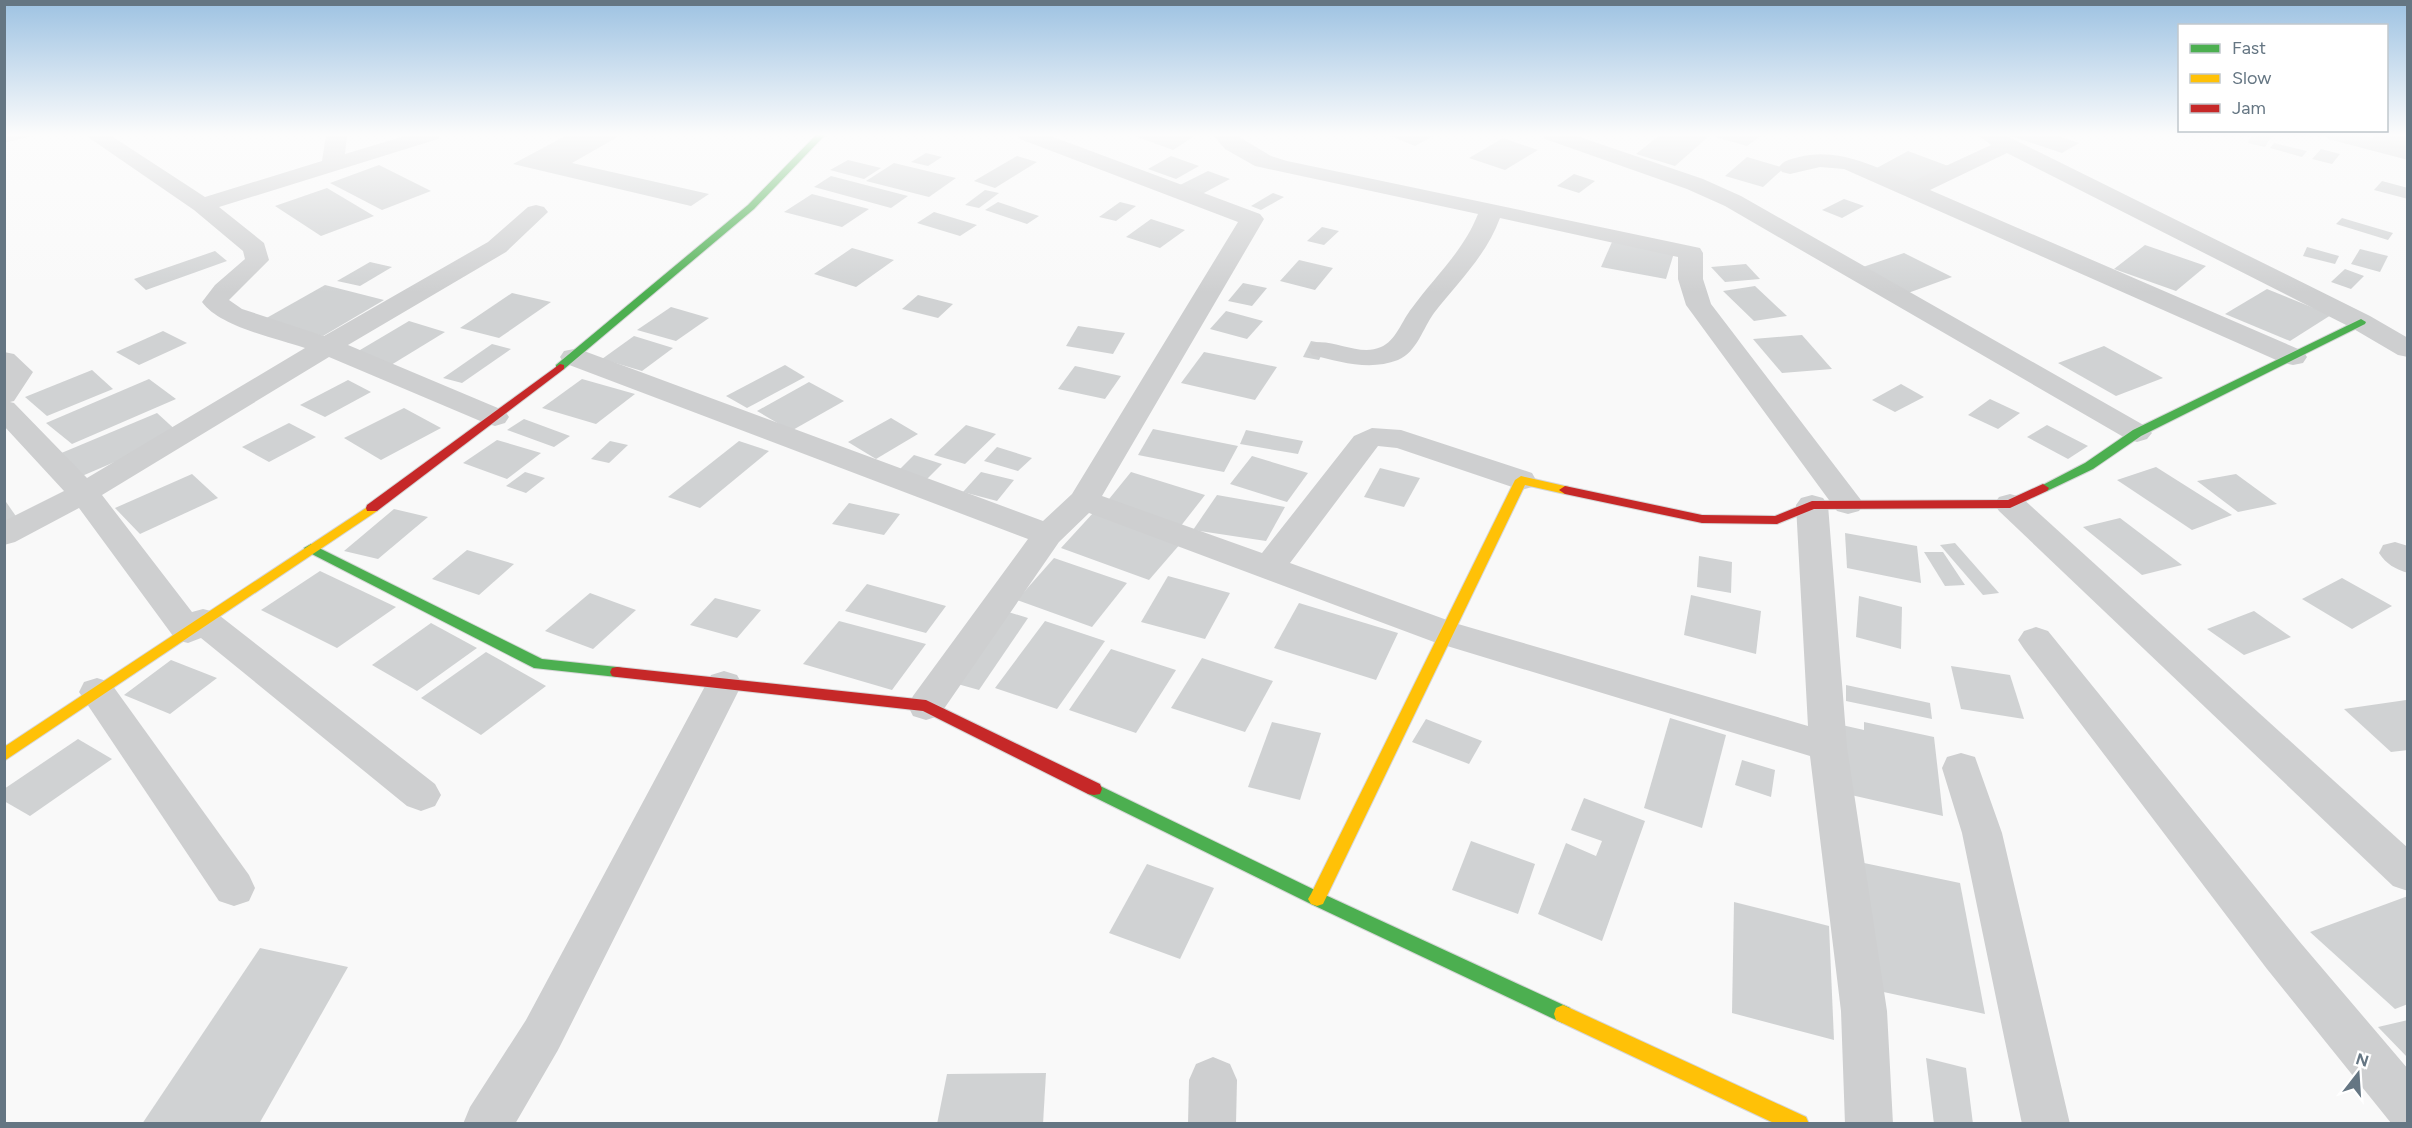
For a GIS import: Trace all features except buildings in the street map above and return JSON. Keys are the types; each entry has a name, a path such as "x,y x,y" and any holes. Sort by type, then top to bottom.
{"street":[{"path":"175,188 202,205 255,248 257,261 248,272 220,294 215,302 233,315 327,346 495,417"},
{"path":"202,205 258,188"},
{"path":"4,755 383,500 574,357 751,207 770,188"},
{"path":"926,706 1048,535 1084,500 1252,219 1168,188"},
{"path":"1387,188 1691,253 1688,268 1690,282 1699,305 1848,504"},
{"path":"1702,188 1734,201 2137,433"},
{"path":"1906,188 2293,357"},
{"path":"1912,190 1916,188"},
{"path":"2092,188 2361,322 2408,349"},
{"path":"1322,349 1375,357 1389,354 1398,348 1423,309 1465,263 1484,232 1491,210"},
{"path":"4,535 84,493 327,346 497,248 536,212"},
{"path":"1269,568 1364,442 1372,437 1401,440 1521,480 1702,519 1777,520 1812,505 2010,504 2089,466 2137,433 2361,322"},
{"path":"574,357 1048,535"},
{"path":"4,360 19,372 4,395"},
{"path":"4,409 84,493 196,626 421,795"},
{"path":"1317,899 1521,480"},
{"path":"1084,500 1446,633 1828,747"},
{"path":"2010,504 2408,874"},
{"path":"1812,505 1828,747 1864,1011 1869,1124"},
{"path":"311,548 539,664 926,706 1317,899 1799,1124"},
{"path":"2036,640 2276,946 2408,1106"},
{"path":"487,1124 542,1035 724,684"},
{"path":"98,692 234,888"},
{"path":"1961,768 1982,833 2046,1124"}],"traffic: fast":[{"path":"560,367 751,207 770,188"},
{"path":"2043,488 2089,466 2137,433 2361,322"},
{"path":"311,548 539,664 617,672"},
{"path":"1094,789 1317,899 1563,1014"}],"traffic: slow":[{"path":"1317,899 1521,480 1565,490"},
{"path":"4,755 372,508"},
{"path":"1563,1014 1799,1124"}],"traffic: jam":[{"path":"372,508 560,367"},
{"path":"1565,490 1702,519 1777,520 1812,505 2010,504 2043,488"},
{"path":"617,672 926,706 1094,789"}]}
